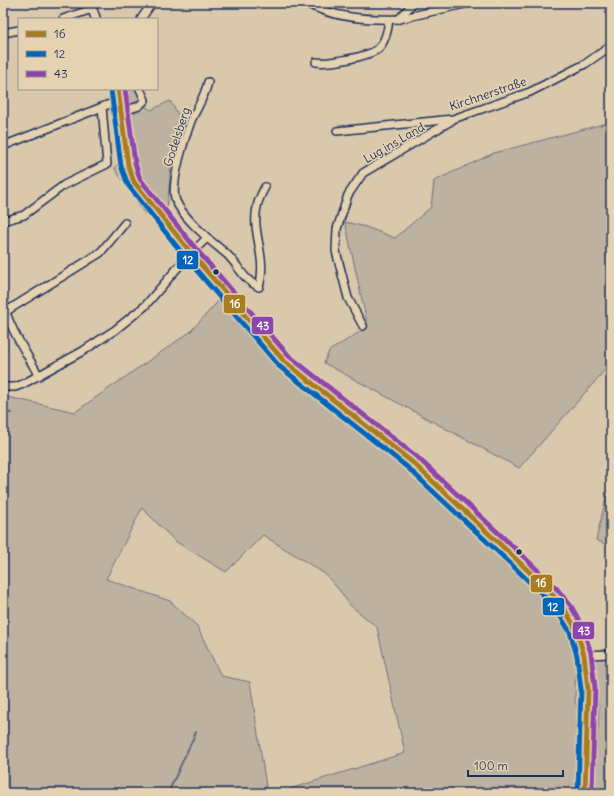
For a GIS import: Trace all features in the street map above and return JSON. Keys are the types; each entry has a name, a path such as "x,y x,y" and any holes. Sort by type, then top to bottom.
{"street":[{"path":"142,18 152,3"},
{"path":"307,3 339,16 389,20 469,3"},
{"path":"399,19 413,3"},
{"path":"65,18 91,6 96,18"},
{"path":"316,62 323,63 350,59 378,49 387,33 389,20"},
{"path":"3,33 18,30"},
{"name":"Kirchnerstraße","path":"337,130 453,119 530,92 585,64 611,46"},
{"name":"Godelsberg","path":"208,82 207,88 191,122 177,168 175,197 180,209 206,238 227,254 249,282 260,287 263,263 257,226 256,208 265,187"},
{"path":"118,90 128,165 134,182 190,253 284,361 412,462 552,594 565,610 576,629 584,655 588,707 584,782 585,793"},
{"path":"121,112 139,106 144,100 140,90"},
{"path":"3,146 120,100"},
{"path":"3,221 24,215 64,185 107,164 102,107"},
{"name":"Lug ins Land","path":"363,326 348,298 336,251 337,229 348,195 363,173 453,119"},
{"path":"5,312 100,253 125,223"},
{"path":"3,387 16,387 39,376 83,351 115,330 145,306 190,253 206,238"},
{"path":"3,302 5,312 39,376"},
{"path":"584,655 611,654"}],"shaded area":[{"path":"125,90 137,90 143,105 151,110 170,101 184,124 171,165 167,208 144,213 115,169 133,130"},
{"path":"611,122 611,369 605,370 519,468 324,363 329,351 368,327 345,222 366,227 395,238 431,207 434,181 494,153"},
{"path":"223,296 281,364 408,466 547,595 560,610 570,627 576,643 575,700 595,782 599,709 595,657 611,659 611,793 277,793 405,753 377,627 350,605 325,574 263,535 226,572 175,541 142,508 106,579 170,601 197,626 221,676 250,682 267,793 3,793 3,396 75,412 190,332"},
{"path":"611,477 611,547 596,540"}],"waterway":[{"path":"3,412 12,413"},
{"path":"168,793 196,732"}],"transit line":[{"name":"12","path":"111,90 121,166 128,185 186,258 279,366 407,467 512,565 547,599 559,614 570,632 577,656 581,689 578,793"},
{"name":"16","path":"118,90 128,165 134,182 191,253 284,361 412,462 517,560 552,594 565,610 576,629 584,655 588,689 585,793"},
{"name":"43","path":"125,90 135,163 140,179 196,249 289,356 417,457 522,555 557,589 571,606 582,626 591,653 595,688 592,792"}]}
